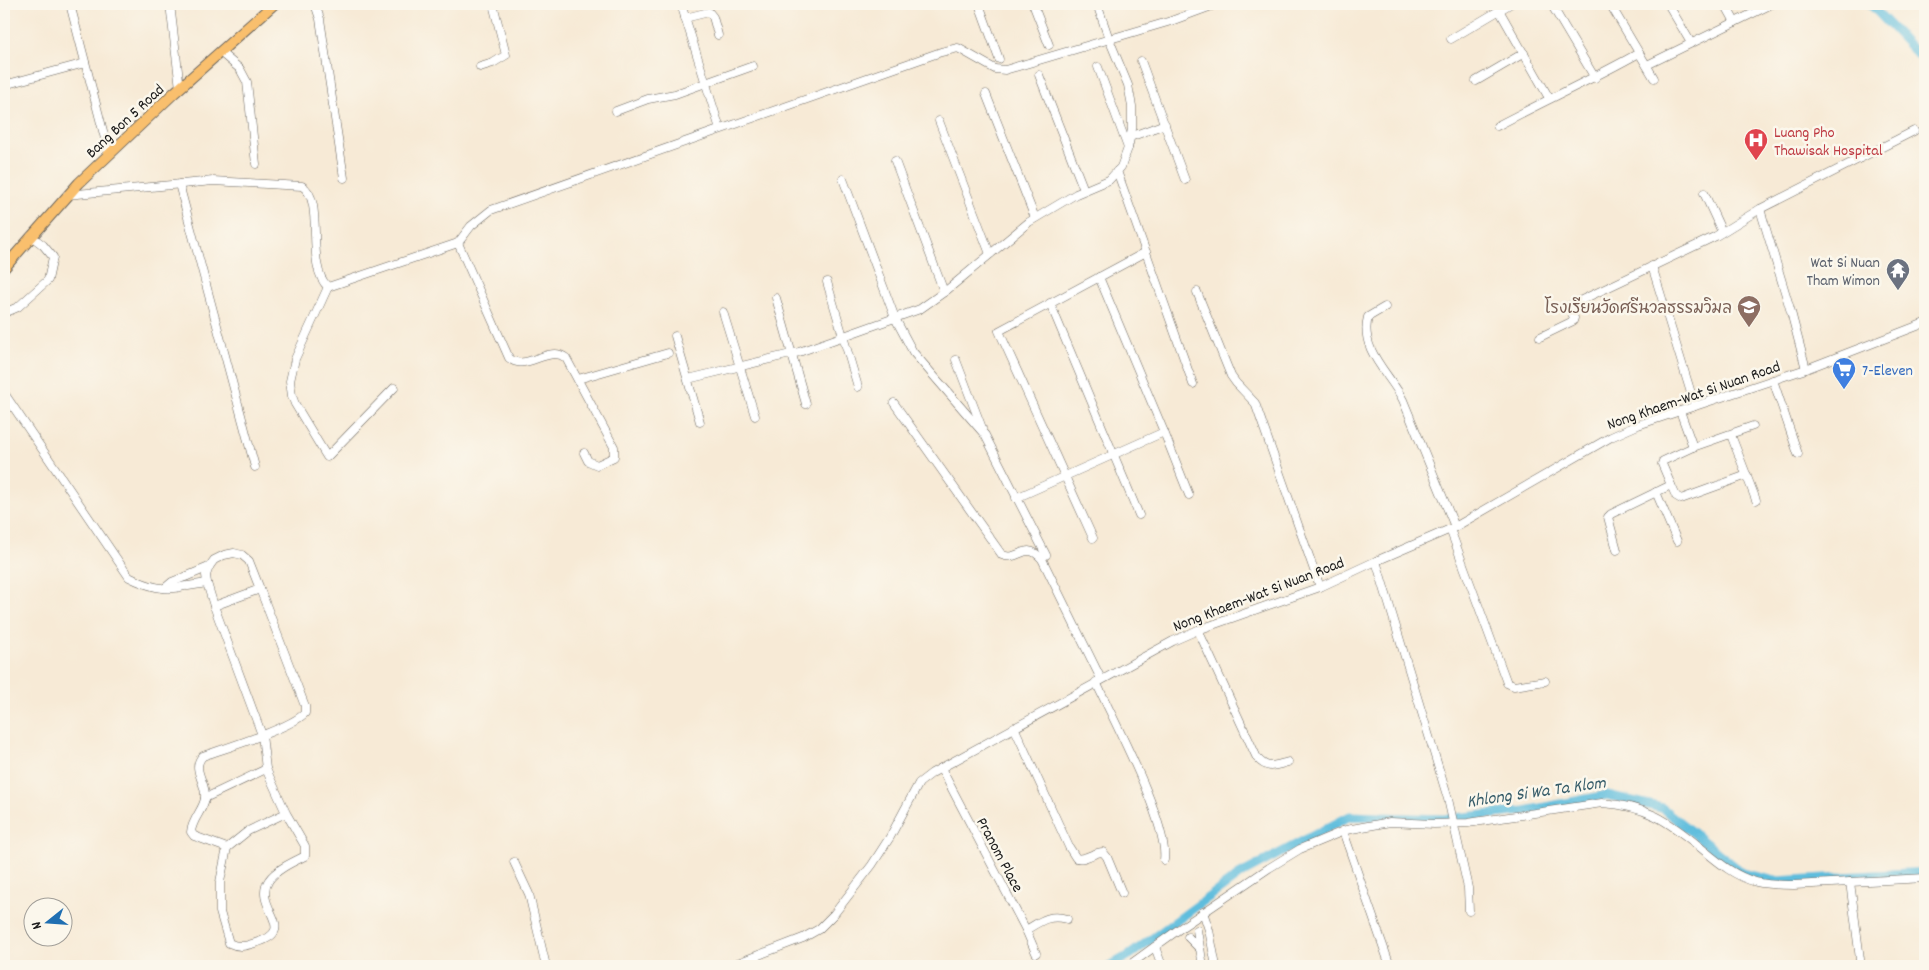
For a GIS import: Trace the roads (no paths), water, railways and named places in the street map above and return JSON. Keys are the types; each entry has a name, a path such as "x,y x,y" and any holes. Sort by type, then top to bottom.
{"main road":[{"name":"Bang Bon 5 Road","path":"4,268 68,195 108,154 274,4"}],"street":[{"path":"70,4 108,154"},
{"path":"170,4 180,88"},
{"path":"315,4 320,19 344,178"},
{"path":"480,67 493,64 506,54 493,4"},
{"path":"681,4 704,83 720,129"},
{"path":"979,4 999,59"},
{"path":"1033,4 1048,44"},
{"path":"688,379 792,354 920,309 944,292 1035,218 1084,190 1108,180 1121,167 1128,148 1132,106 1128,85 1109,40 1098,4"},
{"path":"394,388 327,457 295,404 290,381 295,359 328,287 454,244 471,226 491,210 949,49 958,48 995,68 1005,70 1171,21 1217,4"},
{"path":"1451,39 1510,4"},
{"path":"1551,4 1595,78"},
{"path":"1610,4 1654,78"},
{"path":"1668,4 1691,43"},
{"path":"1725,4 1735,22"},
{"path":"1646,65 1772,4"},
{"path":"1499,10 1549,98"},
{"path":"684,18 709,12 713,17 718,36"},
{"path":"220,52 240,69 247,82 256,164"},
{"path":"1476,81 1524,53"},
{"path":"1497,126 1549,98 1595,78 1639,53"},
{"path":"1141,61 1185,180"},
{"path":"4,85 85,63"},
{"path":"616,110 648,99 675,94 753,66"},
{"path":"1098,67 1128,148"},
{"path":"1039,75 1084,190"},
{"path":"986,94 1035,218"},
{"path":"939,121 990,254"},
{"path":"1130,136 1165,124"},
{"path":"1540,337 1573,321 1571,305 1722,232 1760,209 1914,130"},
{"path":"895,161 944,292"},
{"path":"1117,171 1193,384"},
{"path":"843,180 895,318 913,352 985,435"},
{"path":"68,195 179,184 234,181 302,186 307,189 313,201 314,240 319,271 324,283 328,287"},
{"path":"179,184 255,467"},
{"path":"1704,193 1722,232"},
{"path":"1760,209 1792,312 1806,369"},
{"path":"4,313 18,307 48,280 53,257 43,245 31,236"},
{"path":"454,244 509,358 514,363 521,364 554,353 561,354 566,358 614,447 615,453 614,457 597,465 588,461 584,453"},
{"path":"1093,538 999,331 1146,252"},
{"path":"1652,266 1695,406"},
{"path":"1099,277 1189,495"},
{"path":"827,282 858,387"},
{"path":"1197,292 1231,376 1236,384 1255,403 1320,587"},
{"path":"776,298 806,404"},
{"path":"1050,303 1139,515"},
{"path":"1385,307 1368,317 1366,324 1369,343 1374,358 1399,391 1403,400 1452,528 1507,683 1514,686 1545,681"},
{"path":"723,312 755,416"},
{"name":"Nong Khaem-Wat Si Nuan Road","path":"730,966 803,938 819,929 834,914 872,866 919,783 940,768 1098,681 1198,630 1320,587 1452,528 1611,436 1806,369 1925,323"},
{"path":"675,336 700,422"},
{"path":"578,379 668,354"},
{"path":"956,360 985,435 1046,554"},
{"path":"1773,380 1798,454"},
{"path":"4,393 129,576 148,586 174,590 207,583"},
{"path":"894,403 1002,555 1007,557 1029,550 1036,553 1042,559 1098,681 1157,819 1165,848 1164,860"},
{"path":"1680,411 1693,447"},
{"path":"1747,475 1714,485 1681,499 1676,496 1662,464 1663,461 1693,447 1753,426"},
{"path":"1016,498 1164,432"},
{"path":"1731,435 1756,500"},
{"path":"1617,550 1608,517 1671,485"},
{"path":"1656,492 1677,541"},
{"path":"205,798 198,766 199,760 203,756 262,735 300,718 305,713 305,706 249,561 242,555 224,555 214,560 208,567 207,583 262,735 266,769 286,812 305,846 306,852 304,856 279,871 269,881 266,898 276,929 274,935 268,940 237,947 229,943 220,912 220,882 227,848 248,831 286,812"},
{"path":"1376,561 1448,799 1469,896 1469,911"},
{"path":"165,588 172,582 208,567"},
{"path":"214,606 260,589"},
{"path":"1198,630 1257,758 1263,765 1270,767 1288,762"},
{"path":"1014,728 1069,847 1076,858 1084,859 1098,852 1103,852 1107,857 1122,893"},
{"name":"Pranom Place","path":"940,768 1026,930 1036,953"},
{"path":"227,848 194,836 191,832 191,826 205,798 266,769"},
{"path":"1129,965 1155,947 1195,926 1203,912 1300,849 1356,827 1390,822 1454,824 1602,803 1626,805 1656,816 1731,872 1756,882 1775,885 1925,878"},
{"path":"1343,831 1390,966"},
{"path":"514,862 529,894 546,966"},
{"path":"1850,882 1860,959 1859,966"},
{"path":"1203,912 1209,930 1216,966"},
{"path":"1026,930 1048,917 1067,918"},
{"path":"1195,926 1200,940 1199,948 1203,966"},
{"path":"1185,932 1199,948"},
{"path":"1155,947 1162,966"}],"waterway":[{"path":"1870,4 1925,62"},
{"name":"Khlong Si Wa Ta Klom","path":"1110,966 1131,954 1239,875 1350,816 1444,819 1525,811 1607,795 1662,808 1743,873 1776,881 1925,872"}],"place":[{"name":"Luang Pho Thawisak Hospital","path":"1756,161"},
{"name":"Wat Si Nuan Tham Wimon","path":"1898,291"},
{"name":"โรงเรียนวัดศรีนวลธรรมวิมล","path":"1749,328"},
{"name":"7-Eleven","path":"1844,390"}]}
